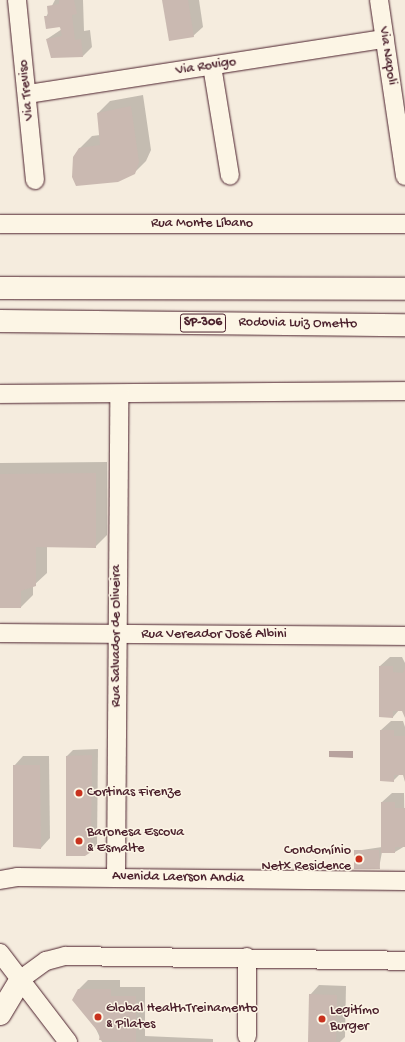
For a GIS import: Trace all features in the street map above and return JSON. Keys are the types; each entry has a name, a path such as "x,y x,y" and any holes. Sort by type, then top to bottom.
{"main road":[{"path":"0,288 405,289"},
{"name":"Rodovia Luiz Ometto","path":"0,321 405,325"},
{"path":"0,1014 21,979"}],"street":[{"name":"Via Treviso","path":"17,0 28,94 35,180"},
{"name":"Via Napoli","path":"379,0 404,168"},
{"name":"Via Rovigo","path":"28,94 385,39"},
{"path":"212,66 230,176"},
{"name":"Rua Monte Líbano","path":"0,224 405,224"},
{"path":"0,394 405,391"},
{"name":"Rua Salvador de Oliveira","path":"116,878 119,394"},
{"name":"Rua Vereador José Albini","path":"0,633 405,636"},
{"name":"Avenida Laerson Andia","path":"0,880 116,878 405,881"},
{"path":"0,952 68,1042"},
{"path":"21,979 46,962 65,956 247,957 405,962"},
{"path":"247,957 247,1036"}],"shaded area":[{"path":"329,751 353,751 353,758 329,757"}],"building":[{"path":"59,0 74,0 77,14 72,15 75,40 81,39 83,57 51,58 46,39 62,36 60,27 46,29 44,16 48,16 47,6 59,4"},
{"path":"162,0 188,0 194,37 169,41"},
{"path":"131,106 139,162 135,174 118,182 76,186 72,177 73,157 79,148 100,145 97,113"},
{"path":"96,473 96,548 36,547 36,586 21,591 21,608 0,608 0,474"},
{"path":"379,666 393,666 393,672 403,673 405,666 405,718 402,711 393,711 393,718 379,717"},
{"path":"380,730 394,730 394,736 405,736 405,782 403,775 394,775 394,782 380,781"},
{"path":"92,755 91,852 85,856 66,856 66,756"},
{"path":"13,765 40,765 41,849 13,847"},
{"path":"381,802 395,802 395,808 405,808 405,847 395,847 395,853 381,853"},
{"path":"354,850 379,850 380,869 354,869"},
{"path":"78,989 111,989 111,996 136,996 136,1042 99,1040 100,1034 72,1000"},
{"name":"Legitímo Burger","path":"309,994 337,995 336,1042 308,1042"}],"place":[{"name":"Cortinas Firenze","path":"79,793"},
{"name":"Baronesa Escova & Esmalte","path":"79,841"},
{"name":"Condomínio Netx Residence","path":"359,859"},
{"name":"Global HealthTreinamento & Pilates","path":"98,1017"},
{"name":"Legitímo Burger","path":"322,1019"}]}
